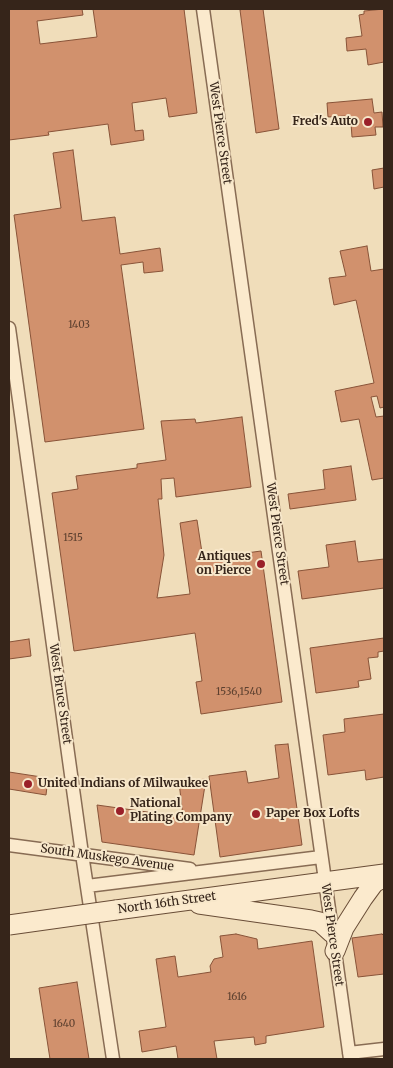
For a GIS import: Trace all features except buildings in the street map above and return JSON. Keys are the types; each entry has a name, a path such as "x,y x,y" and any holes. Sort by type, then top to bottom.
{"main road":[{"name":"North 16th Street","path":"9,925 384,875"},
{"path":"183,901 320,922 333,942 374,883 384,875"}],"street":[{"name":"West Pierce Street","path":"203,9 349,1056"},
{"name":"West Bruce Street","path":"9,328 82,854 113,1059"},
{"name":"South Muskego Avenue","path":"9,845 206,871"},
{"name":"South Muskego Avenue","path":"87,886 321,857"},
{"path":"349,1056 384,1048"}],"place":[{"name":"Fred's Auto","path":"368,122"},
{"name":"Antiques on Pierce","path":"261,564"},
{"name":"United Indians of Milwaukee","path":"28,784"},
{"name":"National Plating Company","path":"120,811"},
{"name":"Paper Box Lofts","path":"256,814"}]}
